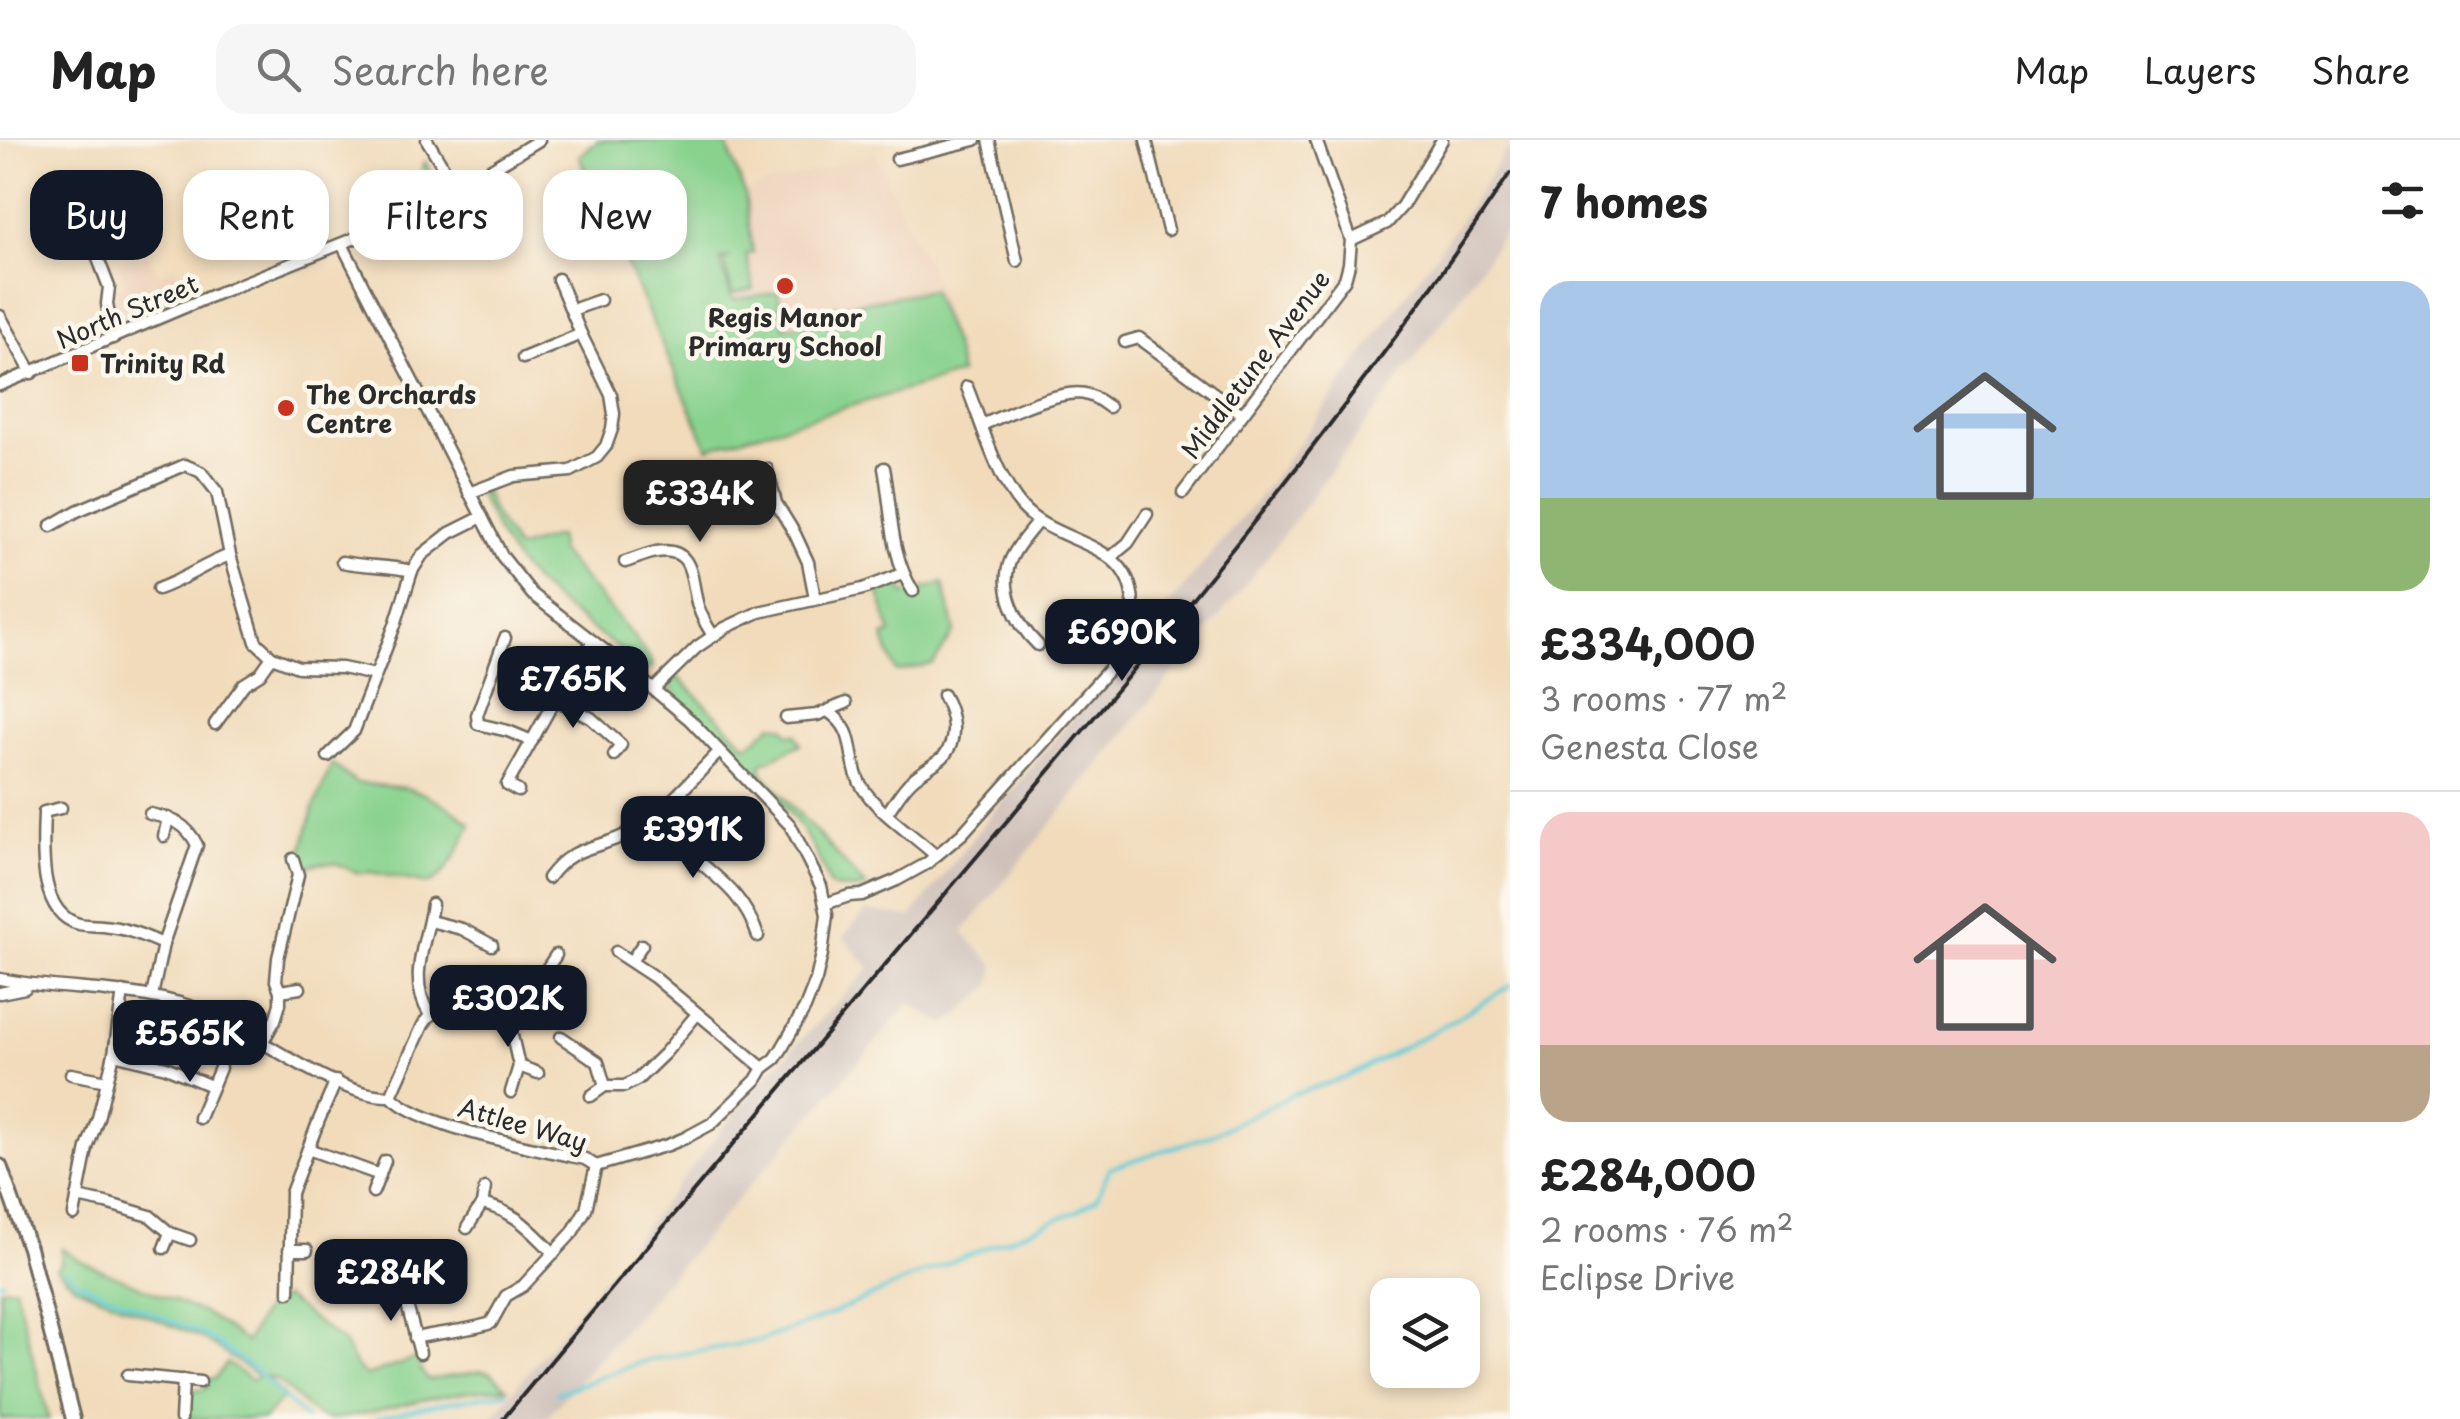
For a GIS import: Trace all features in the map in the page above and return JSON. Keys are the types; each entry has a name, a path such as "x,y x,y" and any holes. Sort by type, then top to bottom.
{"street":[{"path":"427,140 445,170"},
{"name":"North Street","path":"489,170 538,140"},
{"path":"897,159 975,140"},
{"path":"989,140 1017,261"},
{"path":"1146,140 1168,230"},
{"path":"1316,140 1350,240 1387,223 1402,206 1440,141"},
{"name":"Middletune Avenue","path":"1183,493 1345,279 1350,240"},
{"name":"North Street","path":"0,385 349,241"},
{"name":"Attlee Way","path":"0,980 152,996 210,1014 365,1095 391,1096 415,1114 585,1159 596,1166 668,1146 711,1124 775,1059 805,1008 816,980 827,914 815,870 790,825 690,720 532,594 502,556 342,244"},
{"path":"99,260 109,287 106,304 113,338"},
{"path":"470,494 514,476 571,471 606,446 614,414 611,396 558,279"},
{"path":"572,310 600,300"},
{"path":"0,316 32,374"},
{"path":"523,358 581,334"},
{"path":"1125,342 1139,338 1242,414"},
{"path":"825,904 862,895 897,880 926,864 962,834 1110,667 1127,642 1133,621 1132,590 1126,572 1111,556 1038,521 1023,508 1010,489 968,387"},
{"path":"982,424 1075,393 1084,393 1109,407"},
{"path":"51,526 76,511 185,466 201,472 216,492 256,642 272,657 298,667 342,668 375,675"},
{"path":"884,468 902,574 913,591"},
{"path":"768,469 776,503 808,562 815,598"},
{"path":"1111,556 1128,543 1147,514"},
{"path":"328,756 354,731 396,625 412,571 422,554 450,532 482,517"},
{"path":"1038,521 1010,560 1006,579 1024,632 1038,644"},
{"path":"626,562 658,551 686,560 699,609 712,634"},
{"path":"158,588 230,555"},
{"path":"342,562 412,571"},
{"path":"654,689 712,634 759,612 863,589 902,574"},
{"path":"504,638 477,715 478,724 532,742"},
{"path":"518,791 507,784 571,672 593,642"},
{"path":"215,724 244,684 260,674 272,657"},
{"path":"887,813 908,783 944,757 954,733 951,709 943,695"},
{"path":"557,700 590,718 621,745 614,754"},
{"path":"786,718 829,712 846,703"},
{"path":"829,712 841,720 854,755 856,776 865,793 936,856"},
{"path":"548,878 557,866 586,847 623,836 656,814 719,752"},
{"path":"843,781 856,776"},
{"path":"60,808 37,812 42,861 57,910 78,924 134,932 163,944"},
{"path":"150,814 181,823 197,845 163,944 152,996"},
{"path":"656,814 686,850 728,885 752,917 758,936"},
{"path":"164,836 168,818"},
{"path":"262,1043 275,1020 280,991 276,981 278,958 298,875 294,859"},
{"path":"430,1015 420,996 417,972 432,904"},
{"path":"752,917 761,908"},
{"path":"430,921 462,929 492,945"},
{"path":"632,960 642,945"},
{"path":"616,952 632,960 763,1068"},
{"path":"391,1096 430,1015 521,996 540,979 556,955"},
{"name":"Attlee Way","path":"0,994 36,986"},
{"path":"280,991 300,988"},
{"path":"74,1215 86,1148 114,1054 122,992"},
{"path":"504,1001 519,1066 511,1092"},
{"path":"591,1096 605,1086 625,1086 638,1079 696,1014"},
{"path":"561,1037 598,1062 605,1086"},
{"path":"114,1054 166,1066 211,1086"},
{"path":"519,1066 538,1073"},
{"path":"199,1118 220,1068"},
{"path":"72,1074 107,1082"},
{"path":"289,1292 291,1193 336,1082"},
{"path":"308,1149 380,1175"},
{"path":"373,1192 385,1161"},
{"path":"0,1166 32,1260 73,1419"},
{"path":"416,1338 491,1323 506,1296 523,1286 572,1232 586,1208 596,1166"},
{"path":"467,1228 482,1204 485,1188"},
{"path":"77,1198 150,1216 170,1233 190,1240"},
{"path":"482,1204 513,1215 554,1253"},
{"path":"164,1248 170,1233"},
{"path":"289,1250 307,1250"},
{"path":"401,1283 420,1353"},
{"path":"128,1375 200,1382"},
{"path":"182,1419 183,1380"}],"shaded area":[{"name":"Regis Manor Primary School","path":"594,140 727,140 747,191 875,153 931,271 961,373 708,448 623,260 687,260 687,170 583,170 576,155"},
{"path":"1510,144 1510,224 1461,296 1261,565 963,932 995,966 991,986 946,1025 910,1003 545,1419 491,1419 756,1087 870,968 843,937 866,911 911,917 992,814 1262,494 1457,225"},
{"path":"151,260 158,275 176,268 186,290 115,315 116,289 126,284 118,263"}],"green space":[{"name":"Regis Manor Primary School","path":"598,140 725,140 745,194 753,253 746,254 754,289 732,294 724,259 731,257 720,259 732,300 778,292 784,327 819,323 818,310 931,290 954,346 960,374 708,448 625,260 687,260 687,170 585,170 579,156"},
{"path":"486,493 492,511 516,549 558,536 560,552 633,636 653,663 652,668 645,668 596,632 530,578 497,531 479,495"},
{"path":"943,583 955,631 933,664 896,672 883,636 891,633 878,590 901,585 904,594"},
{"path":"678,677 746,745 772,724 796,734 801,744 761,764 763,774 866,887 833,888 829,884 818,856 784,805 675,695 670,686"},
{"path":"332,764 356,783 406,788 424,794 471,824 441,875 427,884 358,873 335,863 305,868 300,858 313,810"},
{"path":"62,1248 80,1261 206,1314 246,1342 264,1310 284,1297 343,1342 366,1376 417,1358 428,1380 482,1371 491,1373 507,1388 456,1393 328,1419 318,1416 280,1383 265,1376 284,1396 264,1419 188,1419 190,1392 207,1388 207,1379 215,1378 227,1363 252,1381 258,1376 202,1338 75,1286 56,1268 61,1263"},
{"path":"15,1287 49,1419 0,1419 0,1288"}],"waterway":[{"path":"557,1393 647,1360 758,1341 820,1319 1077,1211 1096,1199 1110,1168 1211,1135 1294,1094 1347,1077 1510,986"},
{"path":"67,1271 76,1281 204,1335 255,1370 306,1419"},
{"path":"376,1419 507,1392"}],"railway":[{"path":"503,1419 1207,580 1394,340 1510,173"}],"place":[{"name":"Regis Manor Primary School","path":"785,286"},
{"name":"Trinity Rd","path":"80,363"},
{"name":"The Orchards Centre","path":"286,408"}]}
